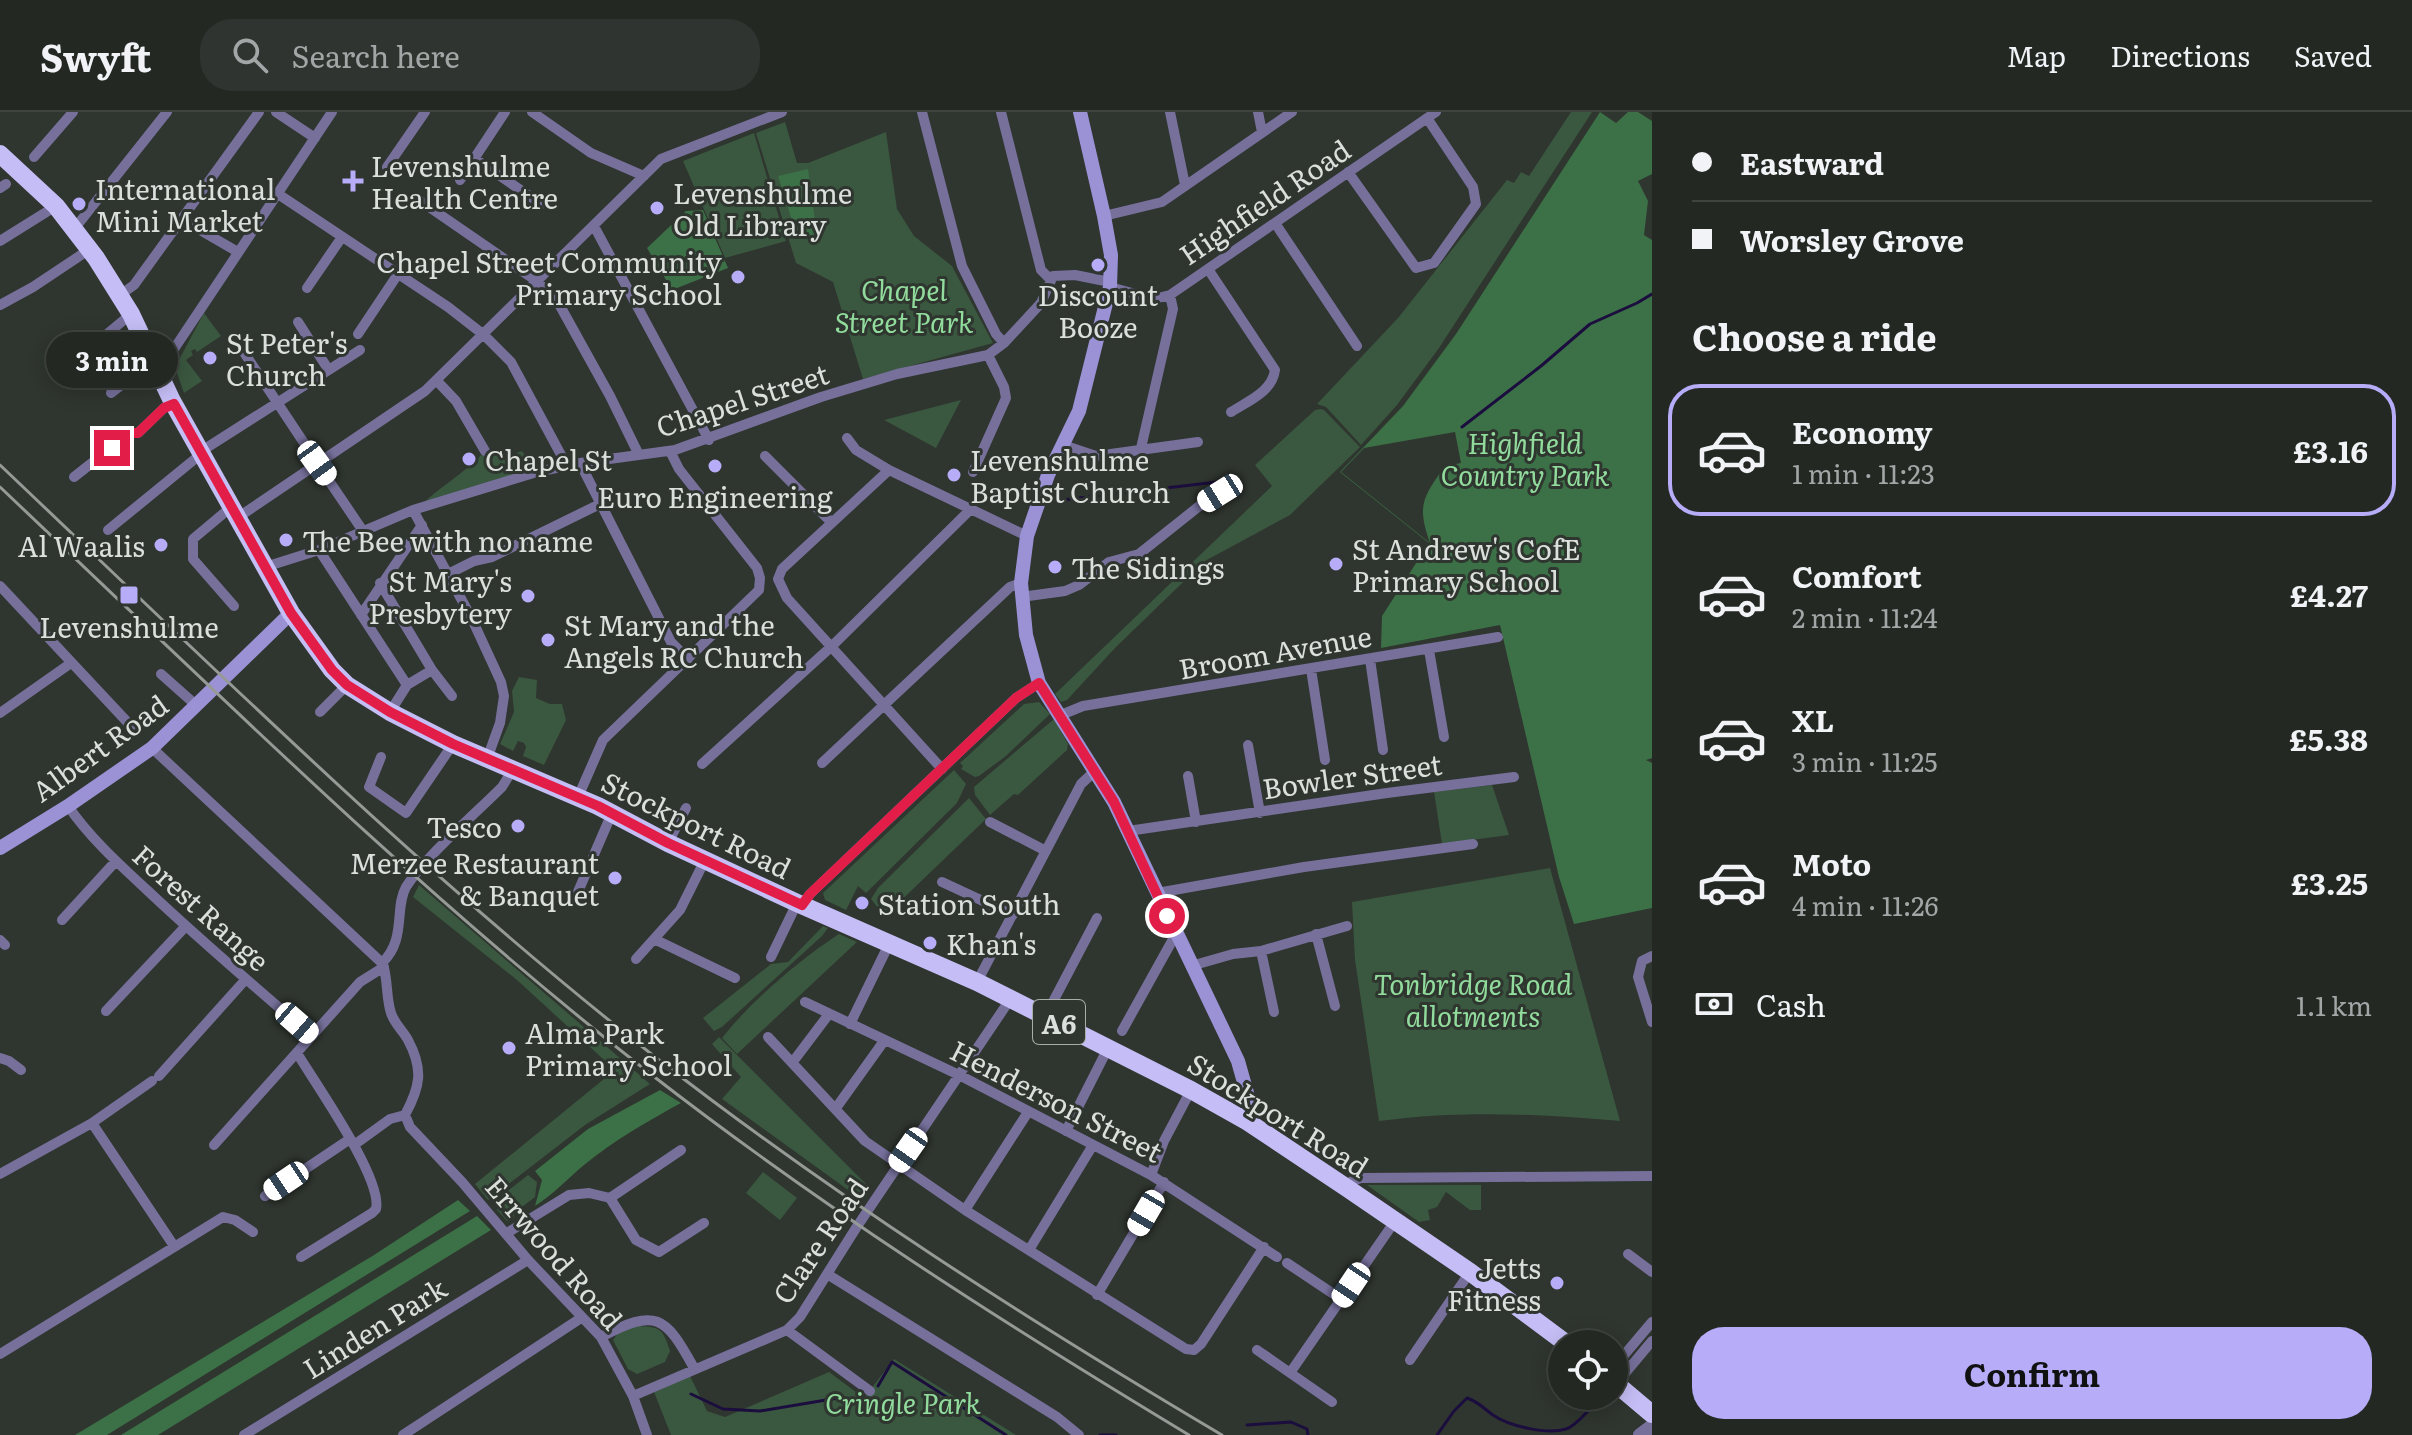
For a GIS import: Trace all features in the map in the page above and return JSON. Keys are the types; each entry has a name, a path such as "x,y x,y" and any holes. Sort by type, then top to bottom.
{"highway":[{"name":"Stockport Road","path":"0,154 56,206 90,249 131,314 174,404 291,613 332,670 347,685 390,712 453,744 578,797 799,904 977,982 1191,1090 1248,1122 1347,1188 1548,1330"},
{"path":"1628,1391 1652,1414"}],"main road":[{"path":"1080,112 1111,255 1110,285 1085,392 1041,492 1027,536 1021,590 1026,635 1042,688 1096,770 1128,831 1242,1073 1251,1107 1248,1122"},
{"name":"Albert Road","path":"0,848 152,748 291,613"}],"street":[{"path":"34,157 73,112"},
{"path":"75,228 167,112"},
{"path":"120,295 134,285 259,112"},
{"path":"276,112 315,138"},
{"path":"111,393 143,368 157,365 172,352 332,112"},
{"path":"387,167 425,112"},
{"path":"460,180 505,112"},
{"path":"532,112 591,153 644,176"},
{"path":"234,606 193,559 193,539 317,463 437,381 661,159 782,112"},
{"path":"922,112 962,266 996,334 1004,343"},
{"path":"1001,112 1041,270 1050,279 1061,273 1110,285"},
{"path":"1170,112 1185,185"},
{"path":"1258,112 1262,132"},
{"path":"1104,216 1162,202 1292,112"},
{"path":"1348,172 1416,268 1434,263 1476,204 1473,187 1432,115"},
{"name":"Highfield Road","path":"1110,285 1154,299 1170,295 1432,115"},
{"path":"474,158 541,204"},
{"path":"278,194 484,335 511,362 567,466"},
{"path":"416,198 538,282 559,304 639,455"},
{"path":"0,241 56,206"},
{"path":"181,219 238,252"},
{"path":"1275,223 1357,346"},
{"path":"594,226 709,440"},
{"path":"307,288 342,237"},
{"path":"0,305 90,249"},
{"path":"1208,269 1275,370 1272,383 1240,401 1231,412"},
{"path":"358,334 398,274"},
{"name":"Chapel Street","path":"265,567 319,550 413,510 537,472 670,451 897,374 988,355 1045,306 1050,279"},
{"path":"1141,448 1173,309 1170,295"},
{"path":"57,357 76,360 131,314"},
{"path":"298,322 328,369"},
{"path":"108,530 201,453 360,350"},
{"path":"245,354 310,452"},
{"path":"973,472 1006,398 1004,387 988,355"},
{"path":"437,381 456,401 485,451"},
{"path":"74,477 130,433 138,433 164,408 174,404"},
{"path":"847,438 856,450 889,470 1027,536"},
{"path":"1063,445 1096,456 1198,442"},
{"path":"578,797 603,740 759,590 760,578 751,557 679,469 670,451"},
{"path":"765,456 832,523"},
{"path":"317,463 363,531"},
{"path":"580,463 671,642 688,659"},
{"path":"889,470 782,569 778,579 787,598 942,769"},
{"path":"822,763 1010,587 1055,593 1072,589 1109,562 1139,554 1193,503 1220,493"},
{"path":"448,574 474,561 492,557 602,503"},
{"path":"702,764 832,646 971,509"},
{"path":"413,510 471,617 501,682 504,696 500,723 487,759"},
{"path":"361,615 422,525"},
{"path":"319,550 407,685"},
{"path":"380,583 432,670 452,696"},
{"path":"0,586 131,726"},
{"name":"Broom Avenue","path":"1063,718 1075,708 1498,637"},
{"path":"1429,650 1444,737"},
{"path":"1370,659 1383,750"},
{"path":"0,713 71,663"},
{"path":"1311,669 1325,760"},
{"path":"390,712 407,685 432,670"},
{"path":"161,674 197,706"},
{"path":"320,712 347,685"},
{"path":"771,957 799,904 1016,698 1042,688"},
{"path":"381,757 369,787 406,813 453,744"},
{"path":"1248,745 1260,813"},
{"path":"152,748 383,965 392,1015 409,1041 420,1071 414,1100 405,1115 390,1119 265,1196"},
{"path":"214,1145 363,979 383,965 391,953 405,889 502,787 513,769"},
{"path":"977,982 1081,784 1096,770"},
{"path":"1188,776 1196,822"},
{"name":"Bowler Street","path":"1128,831 1514,777"},
{"name":"Forest Range","path":"68,806 82,827 185,927 312,1036"},
{"path":"668,843 686,808"},
{"path":"574,901 612,813"},
{"path":"990,822 1046,851"},
{"path":"1157,893 1304,867 1473,844"},
{"path":"636,959 680,910 705,860"},
{"path":"62,920 116,861"},
{"path":"942,882 1013,915"},
{"path":"1046,1015 1097,918"},
{"path":"1191,966 1233,954 1261,951 1347,926"},
{"path":"106,1011 185,927"},
{"path":"1316,934 1335,1006"},
{"path":"1122,1031 1172,941 1178,938"},
{"path":"654,939 735,978"},
{"path":"850,1024 889,944"},
{"path":"1261,951 1274,1012"},
{"path":"1652,956 1642,961 1638,972 1652,1022"},
{"path":"0,1174 92,1123 155,1078 246,979"},
{"name":"Clare Road","path":"633,1396 787,1330 800,1317 897,1165 1011,998"},
{"name":"Henderson Street","path":"805,1002 959,1075 1164,1182 1341,1299"},
{"path":"792,1063 829,1014"},
{"path":"768,1037 865,1141 897,1165 1186,1349 1194,1350 1201,1344 1264,1247"},
{"path":"836,1108 884,1041"},
{"path":"1066,1131 1109,1046"},
{"path":"297,1053 352,1142 378,1198 376,1209 301,1257"},
{"path":"0,1058 21,1070"},
{"path":"1151,1175 1164,1141 1191,1090"},
{"path":"965,1210 1028,1112"},
{"name":"Errwood Road","path":"405,1115 410,1127 601,1337 633,1396 647,1435"},
{"path":"92,1123 174,1246"},
{"path":"1029,1250 1093,1145"},
{"path":"610,1198 681,1150"},
{"path":"1347,1188 1352,1181 1361,1178 1652,1176"},
{"path":"1097,1295 1164,1182"},
{"path":"507,1233 569,1195 589,1193 610,1198 636,1240 659,1252 704,1223"},
{"path":"0,1354 223,1217 235,1220 253,1232"},
{"path":"1290,1373 1395,1221"},
{"path":"1628,1254 1652,1272"},
{"name":"Linden Park","path":"244,1435 528,1260"},
{"path":"1410,1360 1470,1272"},
{"path":"827,1274 1057,1417 1079,1435"},
{"path":"403,1435 581,1318"},
{"path":"601,1337 632,1321 658,1321 675,1334 694,1368"},
{"path":"1628,1358 1652,1322"},
{"path":"787,1330 870,1391"},
{"path":"1628,1365 1652,1341"},
{"path":"1257,1350 1332,1402"},
{"path":"1640,1435 1652,1426"}],"green space":[{"path":"1571,112 1592,112 1439,348 1397,405 1361,445 1326,407 1317,404 1398,318 1507,180 1514,183 1521,172 1529,176"},
{"name":"Highfield Country Park","path":"1600,112 1616,123 1628,112 1638,112 1652,121 1652,174 1638,181 1648,201 1644,235 1652,240 1652,758 1646,760 1652,763 1652,908 1574,924 1559,877 1500,625 1381,648 1382,616 1429,543 1340,472 1403,406 1456,334","holes":["1455,432 1461,463 1445,466 1427,495 1423,511 1430,543 1341,472 1364,448"]},
{"name":"Chapel Street Park","path":"785,122 797,163 808,163 886,132 897,209 914,236 952,266 993,343 863,379 833,282 796,263 756,133"},
{"path":"754,133 786,241 725,258 683,161"},
{"path":"808,169 818,242 795,230 778,176"},
{"path":"703,210 728,268 672,290 647,248 686,211"},
{"path":"204,313 221,336 197,352 195,349 191,351 193,355 186,360 202,381 184,393 175,367"},
{"path":"961,400 936,448 884,420"},
{"path":"1320,409 1360,447 1290,515 1205,561 1116,647 1067,700 1061,702 1055,694 1272,486 1255,465 1315,410"},
{"path":"485,451 503,457 522,451 537,472 418,508 469,466"},
{"path":"519,677 537,680 536,698 550,704 562,704 566,720 544,765 523,756 524,743 518,741 513,751 500,744 514,712 512,691"},
{"path":"1039,702 1050,714 1006,756 979,776 961,769 963,766 960,763 1024,704"},
{"path":"1054,719 1068,744 1067,750 1018,795 1014,794 990,815 975,795 974,787"},
{"path":"954,770 966,784 957,803 866,893 858,886 846,910 825,900 823,893"},
{"path":"1492,785 1509,835 1442,844 1434,792"},
{"path":"969,798 986,819 889,912 878,908 871,899 878,888"},
{"name":"Tonbridge Road allotments","path":"1550,868 1620,1121 1500,1114 1439,1115 1379,1121 1355,960 1352,902"},
{"path":"419,885 650,1084 585,1125 488,1200 475,1184 615,1070 517,980 413,897"},
{"path":"823,926 828,928 822,936 714,1031 703,1018 771,964 788,962"},
{"path":"839,934 857,942 737,1054 722,1038 776,982"},
{"path":"719,1037 870,1188 862,1200 722,1099 741,1077 712,1044"},
{"path":"660,1090 681,1103 607,1148 535,1206 542,1180 535,1171 588,1129"},
{"path":"763,1172 797,1198 780,1220 746,1193"},
{"path":"528,1175 537,1182 535,1197 507,1221 497,1210 499,1198"},
{"path":"1367,1185 1481,1185 1481,1210 1470,1210 1446,1192 1437,1207 1428,1210 1430,1220 1419,1222"},
{"path":"458,1200 470,1211 107,1435 75,1435 374,1255"},
{"path":"477,1216 491,1230 158,1435 121,1435"},
{"path":"638,1326 660,1331 670,1351 665,1362 637,1374 628,1369 613,1340 620,1330"},
{"name":"Cringle Park","path":"894,1359 1016,1435 671,1435 654,1392 690,1376 707,1411 725,1417 829,1372 864,1398"}],"waterway":[{"path":"1462,427 1590,324 1652,294"},
{"path":"1054,501 1217,482"},
{"path":"878,1386 892,1362 1006,1435"},
{"path":"691,1394 723,1409 760,1411 838,1398 865,1402"},
{"path":"1437,1435 1467,1398 1508,1423 1549,1431 1570,1427 1589,1410"},
{"path":"1247,1425 1291,1422 1307,1429 1308,1435"},
{"path":"1100,1435 1116,1435"}],"railway":[{"path":"0,465 405,846 573,991 659,1060 795,1161 935,1256 1222,1435"},
{"path":"0,487 398,861 563,1004 648,1072 779,1170 913,1262 1189,1435"}],"place":[{"name":"Levenshulme Health Centre","path":"353,181"},
{"name":"International Mini Market","path":"79,204"},
{"name":"Levenshulme Old Library","path":"657,208"},
{"name":"Discount Booze","path":"1098,265"},
{"name":"Chapel Street Community Primary School","path":"738,277"},
{"name":"St Peter's Church","path":"210,358"},
{"name":"Chapel St","path":"469,459"},
{"name":"Euro Engineering","path":"715,466"},
{"name":"Levenshulme Baptist Church","path":"954,475"},
{"name":"The Bee with no name","path":"286,540"},
{"name":"Al Waalis","path":"161,545"},
{"name":"St Andrew's CofE Primary School","path":"1336,564"},
{"name":"The Sidings","path":"1055,567"},
{"name":"Levenshulme","path":"129,595"},
{"name":"St Mary's Presbytery","path":"528,596"},
{"name":"St Mary and the Angels RC Church","path":"548,640"},
{"name":"Tesco","path":"518,826"},
{"name":"Merzee Restaurant & Banquet","path":"615,878"},
{"name":"Station South","path":"862,903"},
{"name":"Khan's","path":"930,943"},
{"name":"Alma Park Primary School","path":"509,1048"},
{"name":"Jetts Fitness","path":"1557,1283"}],"route":[{"path":"112,448 130,433 138,433 164,408 174,404 291,613 332,670 347,685 390,712 453,744 598,806 668,843 802,905 1016,698 1039,683 1114,802 1167,916"}]}
